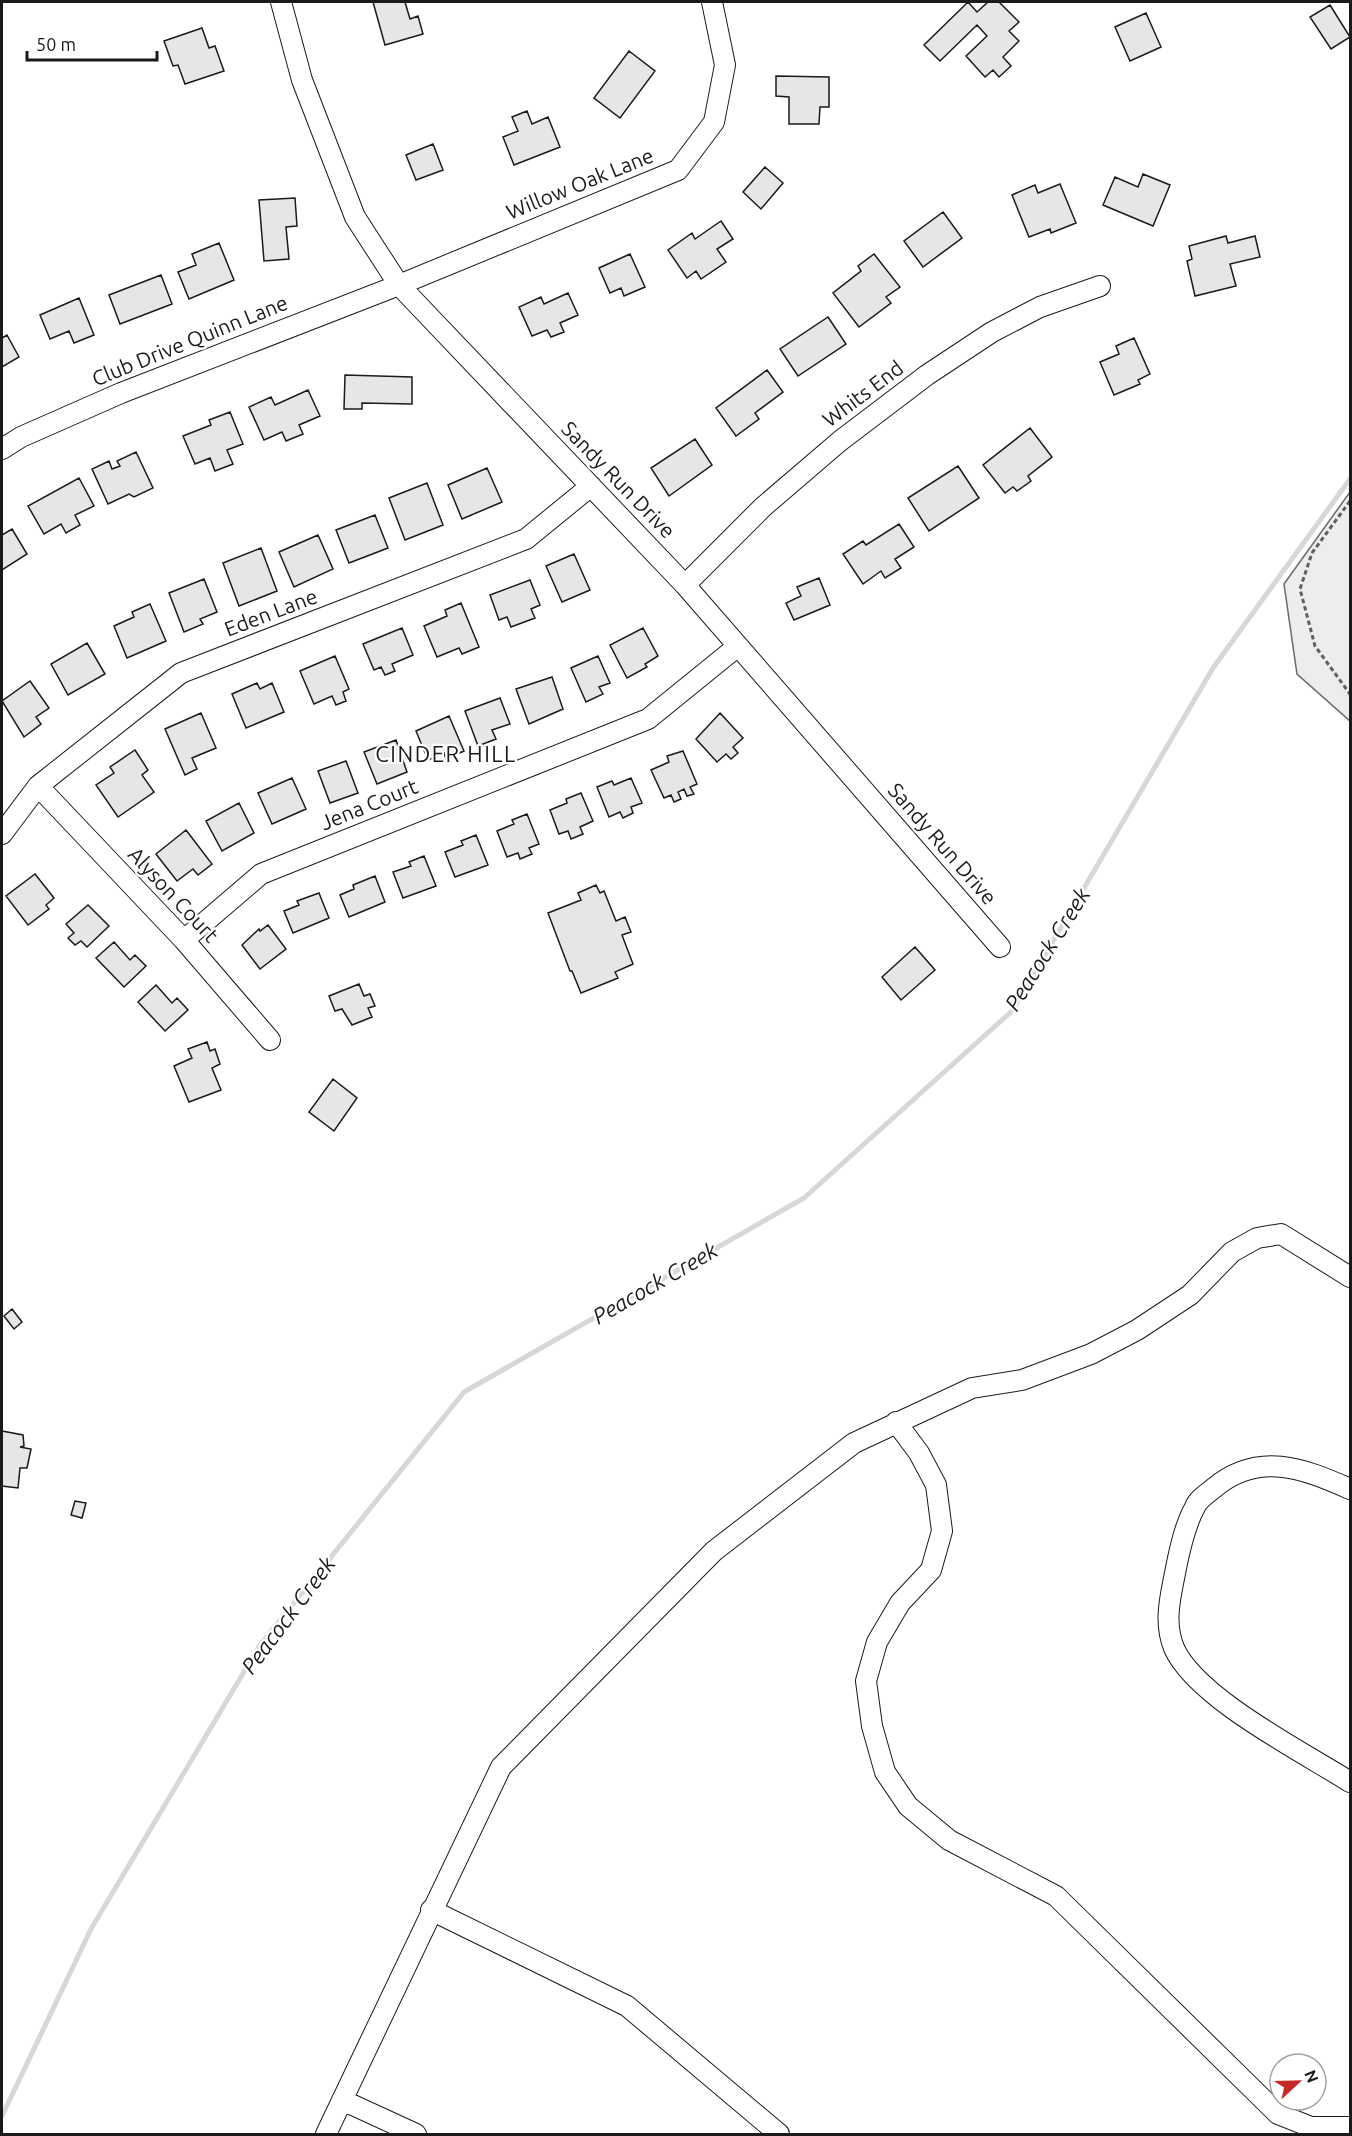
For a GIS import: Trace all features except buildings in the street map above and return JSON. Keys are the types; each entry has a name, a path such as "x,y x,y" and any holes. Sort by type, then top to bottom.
{"street":[{"name":"Sandy Run Drive","path":"281,2 302,80 355,217 399,285 685,585 1000,947"},
{"name":"Willow Oak Lane","path":"399,285 678,170 714,122 724,65 712,2"},
{"name":"Club Drive Quinn Lane","path":"2,448 21,437 121,393 399,285"},
{"name":"Whits End","path":"685,585 763,507 840,441 927,375 992,332 1040,307 1100,286"},
{"name":"Eden Lane","path":"2,834 38,786 181,673 526,539 591,486"},
{"name":"Jena Court","path":"184,940 261,874 648,719 738,646"},
{"name":"Alyson Court","path":"38,786 184,940 270,1040"},
{"path":"326,2134 501,1767 714,1551 854,1443 972,1388 1022,1380 1090,1354 1137,1330 1190,1295 1232,1252 1257,1238 1281,1234 1350,1277"},
{"path":"896,1422 919,1453 936,1485 942,1531 931,1570 900,1603 876,1642 866,1681 872,1726 885,1772 908,1806 949,1840 1056,1896 1278,2114 1311,2127 1350,2127"},
{"path":"1350,1489 1303,1471 1267,1464 1228,1477 1195,1504 1181,1546 1167,1615 1174,1648 1191,1674 1216,1698 1350,1782"},
{"path":"431,1910 627,2006 779,2134"},
{"path":"342,2100 416,2134"}],"path":[{"path":"1350,501 1312,553 1300,589 1315,646 1350,694"}],"shaded area":[{"path":"1350,492 1350,721 1297,674 1284,584"}],"waterway":[{"name":"Peacock Creek","path":"2,2116 91,1929 260,1645 464,1392 804,1198 1012,1011 1213,668 1350,479"}],"district":[{"name":"CINDER HILL","path":"446,754"}]}
